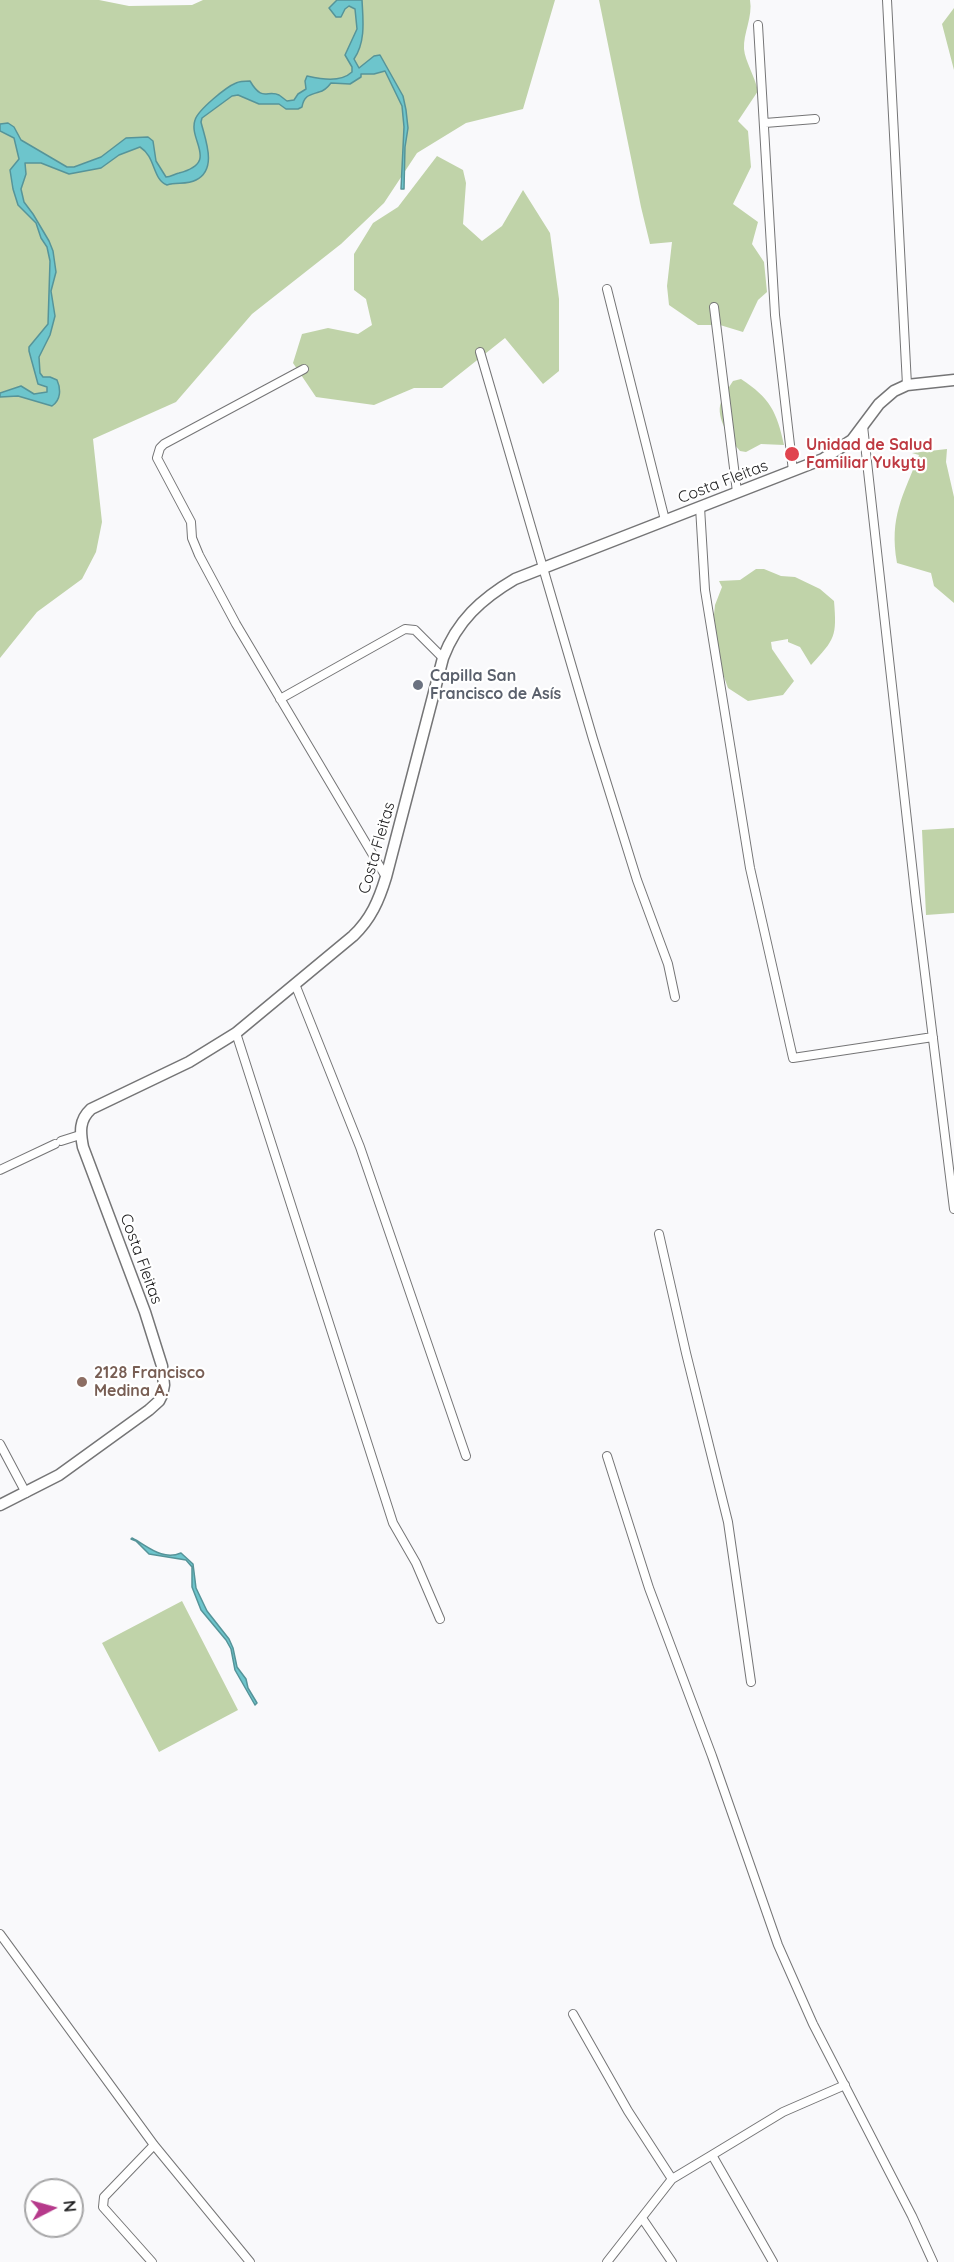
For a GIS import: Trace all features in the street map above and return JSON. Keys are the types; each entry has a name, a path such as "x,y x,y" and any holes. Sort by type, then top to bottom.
{"main road":[{"name":"Costa Fleitas","path":"0,1505 59,1475 149,1410 159,1401 165,1385 162,1366 136,1285 83,1147 81,1135 84,1118 91,1109 189,1062 236,1033 366,923 379,899 386,877 443,658 455,630 503,586 823,459 840,448 863,426 886,396 907,385 954,380"}],"street":[{"path":"887,0 907,385"},
{"path":"758,25 775,315 793,471"},
{"path":"765,123 815,119"},
{"path":"607,288 665,520"},
{"path":"714,307 737,492"},
{"path":"480,352 593,739 637,880 668,964 675,997"},
{"path":"304,369 164,444 157,458 191,522 192,538 199,555 280,699 386,877"},
{"path":"863,426 954,1209"},
{"path":"700,507 705,590 748,856 793,1058 933,1038"},
{"path":"280,699 405,629 415,630 443,658"},
{"path":"295,984 360,1147 466,1456"},
{"path":"236,1033 393,1523 416,1563 440,1619"},
{"path":"0,1170 81,1135"},
{"path":"659,1234 728,1522 751,1682"},
{"path":"0,1444 26,1493"},
{"path":"608,1456 649,1588 712,1756 778,1945 813,2024 912,2216 933,2262"},
{"path":"0,1934 154,2145 250,2262"},
{"path":"573,2014 628,2111 672,2180"},
{"path":"607,2262 672,2180 783,2112 845,2085"},
{"path":"152,2262 103,2207 103,2202 104,2197 154,2145"},
{"path":"712,2155 773,2262"},
{"path":"642,2218 672,2262"}],"green space":[{"path":"0,0 99,0 129,6 192,5 203,0 555,0 523,109 466,123 417,153 384,203 341,244 252,314 176,402 93,439 102,522 96,552 82,579 37,612 0,658"},
{"path":"599,0 750,0 744,49 758,91 738,121 748,131 751,167 733,204 758,222 752,244 764,262 767,292 758,300 743,332 720,325 698,325 669,305 667,286 672,242 650,244"},
{"path":"954,8 954,70 942,24"},
{"path":"437,156 463,170 466,183 463,224 482,241 502,226 523,190 550,233 559,299 559,371 543,384 505,338 442,388 414,388 374,405 316,397 293,363 302,334 328,328 358,334 372,325 366,299 354,290 354,254 373,223 398,207"},
{"path":"741,379 759,393 771,407 784,445 761,444 746,452 740,451 732,441 722,422 720,408 722,399 733,381"},
{"path":"947,449 946,462 954,497 954,603 934,586 931,573 897,563 895,547 899,507 919,455 912,453"},
{"path":"756,569 764,569 781,576 795,577 820,589 834,601 835,623 830,643 811,665 800,647 788,642 788,639 771,642 772,649 794,681 783,695 748,701 728,688 718,660 713,624 715,605 722,587 719,581 740,580"},
{"path":"954,828 954,913 926,915 922,830"},
{"path":"182,1601 238,1710 159,1752 102,1643"}],"water":[{"path":"337,0 362,0 362,38 354,59 359,68 374,56 380,55 403,96 408,128 404,189 401,189 404,127 402,106 385,71 361,74 361,77 350,84 331,83 323,91 308,96 302,107 298,109 286,109 279,104 259,104 238,95 232,96 202,118 208,153 207,169 203,175 189,182 167,185 162,182 149,156 140,147 119,155 101,168 69,174 41,163 25,163 26,174 21,189 24,202 49,241 56,272 51,291 55,316 50,335 39,357 40,373 43,377 57,380 59,394 52,406 18,396 0,397 0,393 21,386 34,394 47,392 47,387 38,384 29,347 48,324 50,261 47,247 36,223 18,205 10,170 19,159 14,138 0,131 0,124 8,123 14,127 21,140 67,167 74,167 101,157 126,138 148,137 153,141 156,161 166,177 171,176 198,163 200,150 195,136 195,120 207,105 231,85 250,81 258,92 279,95 287,101 294,100 306,89 307,76 336,79 352,72 352,67 345,55 357,29 355,9 349,6 341,17 336,17 329,8"},
{"path":"132,1538 161,1554 181,1553 193,1564 196,1588 207,1611 229,1639 237,1667 246,1679 248,1688 257,1703 255,1705 235,1670 231,1649 226,1640 201,1610 192,1587 192,1567 186,1560 149,1554"}],"place":[{"name":"Unidad de Salud Familiar Yukyty","path":"792,454"},
{"name":"Capilla San Francisco de Asís","path":"418,685"},
{"name":"2128 Francisco Medina A.","path":"82,1382"}]}
